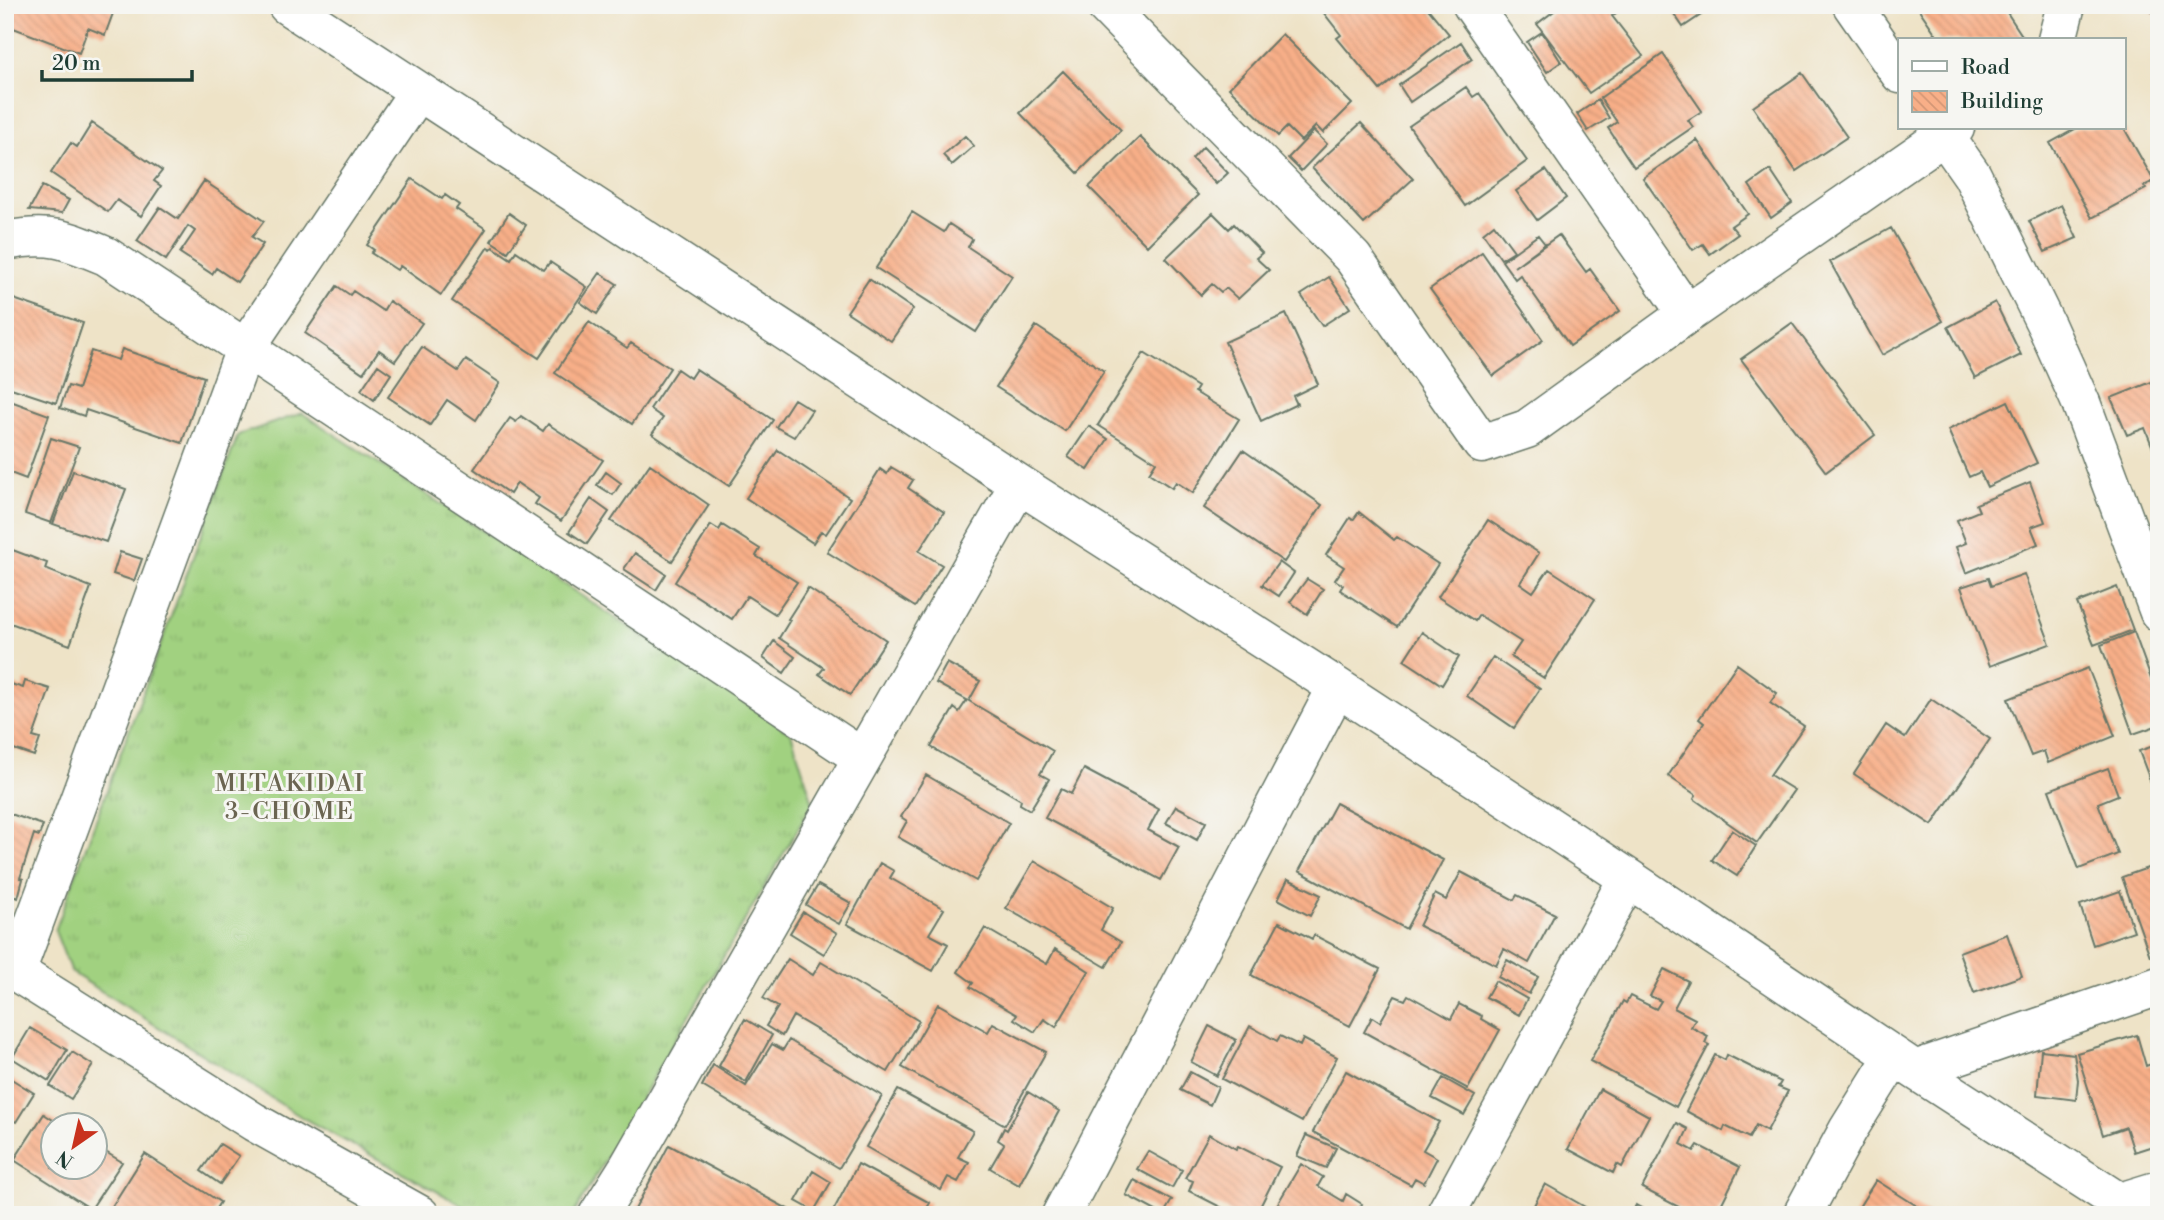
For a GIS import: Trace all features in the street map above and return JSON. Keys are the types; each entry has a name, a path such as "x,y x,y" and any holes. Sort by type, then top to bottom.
{"street":[{"path":"287,5 1019,484 1337,687 1904,1063 2129,1208 2159,1190"},
{"path":"1105,5 1353,258 1482,444 1527,429 1946,130 1972,175 2047,327 2081,403 2159,612"},
{"path":"1472,5 1687,314"},
{"path":"1852,5 1898,71"},
{"path":"2058,38 2066,5"},
{"path":"399,1210 11,968 245,349 418,92"},
{"path":"5,241 33,235 68,240 106,256 861,757"},
{"path":"598,1215 629,1166 1019,484"},
{"path":"1061,1215 1337,687"},
{"path":"1445,1215 1628,878"},
{"path":"1802,1215 1848,1130 1904,1063 2159,986"}],"green space":[{"path":"302,413 791,733 813,803 573,1215 480,1215 303,1118 71,972 55,931 238,435"}],"building":[{"path":"16,5 116,5 105,35 88,28 79,53 8,26"},
{"path":"1323,5 1391,5 1394,8 1398,5 1425,5 1449,34 1380,90 1337,38 1341,35 1320,8"},
{"path":"1562,5 1621,5 1623,8 1612,16 1643,56 1589,93 1537,24"},
{"path":"1668,5 1716,5 1683,27"},
{"path":"1916,5 2002,5 2024,38 1939,38"},
{"path":"2141,5 2159,5 2159,17"},
{"path":"1542,32 1561,62 1547,72 1527,42"},
{"path":"1282,34 1352,104 1323,133 1316,126 1301,141 1287,127 1278,136 1229,88"},
{"path":"1461,42 1472,59 1410,102 1399,85"},
{"path":"1663,54 1702,111 1688,120 1693,127 1634,167 1608,128 1617,122 1600,98"},
{"path":"1063,71 1121,130 1078,173 1020,113"},
{"path":"1802,73 1847,137 1796,171 1753,107"},
{"path":"1466,87 1473,97 1479,93 1527,161 1465,206 1409,126"},
{"path":"1598,100 1609,118 1588,131 1577,114"},
{"path":"92,123 162,171 154,181 161,186 141,216 117,200 108,212 51,173 71,143 77,147"},
{"path":"1361,123 1413,179 1364,224 1312,168"},
{"path":"2073,130 2125,130 2154,181 2144,186 2146,189 2092,218 2050,143"},
{"path":"1314,131 1327,144 1301,171 1288,158"},
{"path":"965,136 974,146 952,165 943,155"},
{"path":"1140,137 1198,195 1147,246 1089,187"},
{"path":"1697,140 1748,214 1731,226 1738,234 1710,254 1703,244 1693,250 1643,178"},
{"path":"1203,147 1228,173 1216,184 1192,159"},
{"path":"1546,170 1566,198 1537,220 1516,191"},
{"path":"1770,170 1792,203 1771,218 1749,185"},
{"path":"412,179 442,199 445,195 459,205 456,209 486,229 441,295 400,266 397,270 371,253 374,250 367,245"},
{"path":"204,181 264,221 252,237 263,244 237,282 216,268 212,274 180,253 195,231 188,226 166,260 137,241 160,207 178,219"},
{"path":"42,186 69,200 62,213 29,210"},
{"path":"2061,205 2077,238 2045,252 2029,221"},
{"path":"912,212 944,232 949,224 972,239 968,247 1012,276 976,332 876,268"},
{"path":"509,213 526,225 508,252 491,241"},
{"path":"1213,213 1229,229 1234,224 1262,253 1256,258 1269,270 1238,299 1226,288 1221,292 1212,284 1201,295 1166,258"},
{"path":"1494,224 1514,251 1501,259 1483,233"},
{"path":"1891,228 1943,321 1882,355 1830,262"},
{"path":"1538,235 1545,244 1514,267 1559,235 1586,272 1590,269 1620,311 1570,346 1520,275 1515,279 1502,261"},
{"path":"488,247 493,247 511,259 516,251 544,270 550,262 587,287 539,358 452,301"},
{"path":"1482,252 1543,340 1493,376 1430,289"},
{"path":"600,273 617,284 597,314 580,302"},
{"path":"1329,277 1350,308 1322,326 1301,295"},
{"path":"869,279 913,309 891,341 847,312"},
{"path":"337,286 350,295 353,291 383,311 389,301 422,323 395,361 379,350 363,373 305,333"},
{"path":"5,296 83,323 56,403 5,386"},
{"path":"1995,302 2021,355 1975,378 1948,327"},
{"path":"1286,314 1318,384 1293,396 1297,404 1261,421 1225,342"},
{"path":"589,322 627,348 631,343 670,368 632,424 555,373"},
{"path":"1792,323 1875,435 1826,472 1741,359"},
{"path":"1036,326 1104,371 1065,431 996,387"},
{"path":"422,347 458,371 466,360 500,383 476,420 447,400 430,425 388,397"},
{"path":"122,349 204,377 182,443 86,410 84,416 60,408 68,386 78,389 91,351 118,360"},
{"path":"1144,353 1198,387 1195,392 1239,419 1193,493 1176,482 1172,488 1149,473 1156,462 1098,425"},
{"path":"378,365 391,374 374,400 361,390"},
{"path":"677,369 690,378 696,369 773,420 729,486 652,434 663,418 650,409"},
{"path":"2159,379 2159,452 2155,453 2145,428 2127,435 2111,398"},
{"path":"5,399 49,415 26,479 5,471"},
{"path":"794,399 812,410 794,437 776,427"},
{"path":"2008,401 2037,463 1987,487 1980,472 1969,477 1948,430"},
{"path":"521,416 543,431 548,424 603,460 561,521 535,504 539,498 517,483 510,494 474,469 510,418 516,422"},
{"path":"1089,426 1108,439 1088,470 1068,457"},
{"path":"51,438 79,447 51,523 25,514"},
{"path":"778,450 850,498 826,534 821,531 813,543 746,498"},
{"path":"1243,450 1322,505 1284,562 1204,508"},
{"path":"650,464 709,505 672,561 611,521"},
{"path":"891,467 913,480 908,488 944,512 919,551 942,565 915,607 827,552 880,469 887,474"},
{"path":"73,471 126,489 106,542 53,524"},
{"path":"606,472 621,483 613,495 597,485"},
{"path":"2030,482 2045,522 2031,527 2038,544 1966,573 1956,547 1966,543 1957,520 1979,511 1976,504"},
{"path":"591,499 609,512 587,544 569,532"},
{"path":"1359,512 1394,540 1397,537 1438,564 1397,627 1340,590 1343,585 1335,580 1344,567 1326,555 1350,518 1353,520"},
{"path":"1488,520 1539,553 1520,583 1533,592 1549,569 1595,599 1544,678 1511,657 1521,642 1479,615 1475,621 1438,597"},
{"path":"711,525 719,530 722,525 760,549 756,556 797,582 775,614 747,596 732,619 675,582"},
{"path":"10,549 47,563 45,569 91,587 70,645 5,621 5,561"},
{"path":"120,552 142,559 134,581 113,574"},
{"path":"635,553 666,574 656,590 624,569"},
{"path":"1279,562 1294,573 1279,596 1262,585"},
{"path":"2024,574 2050,644 1990,666 1961,587 1988,578 1991,586"},
{"path":"1307,579 1323,589 1307,614 1290,602"},
{"path":"2117,587 2133,630 2094,645 2077,603"},
{"path":"808,588 886,640 850,695 819,674 824,668 779,638"},
{"path":"1422,632 1459,657 1442,685 1404,660"},
{"path":"2134,632 2159,701 2159,725 2133,734 2101,645"},
{"path":"774,641 795,657 784,673 763,658"},
{"path":"1493,657 1540,689 1514,728 1467,696"},
{"path":"947,663 980,681 969,701 1053,751 1040,774 1049,779 1030,810 1020,804 1021,800 931,747 954,708 959,712 967,700 936,683"},
{"path":"1737,664 1777,693 1770,703 1804,726 1770,775 1794,790 1757,843 1694,799 1696,795 1668,776 1704,723 1699,719"},
{"path":"2088,668 2115,736 2048,763 2044,751 2031,756 2008,699"},
{"path":"25,681 50,689 33,737 40,739 34,756 5,746 5,682 23,688"},
{"path":"1931,699 1990,739 1932,825 1854,774 1886,725 1905,738"},
{"path":"2159,744 2159,786 2153,788 2139,751"},
{"path":"2108,768 2118,795 2098,803 2118,854 2079,869 2049,790"},
{"path":"1084,769 1159,809 1148,830 1179,847 1161,880 1045,818 1061,789 1071,794"},
{"path":"926,775 1009,823 976,881 898,837 907,821 901,817"},
{"path":"1336,803 1443,860 1406,929 1299,871"},
{"path":"1176,806 1206,822 1197,840 1166,823"},
{"path":"5,812 43,825 39,836 34,834 20,878 23,879 18,898 5,894"},
{"path":"1732,830 1756,846 1737,876 1712,860"},
{"path":"1034,861 1113,908 1101,930 1121,942 1106,967 1006,908"},
{"path":"880,863 894,871 890,878 944,909 929,934 948,944 933,971 847,924"},
{"path":"2159,864 2159,953 2150,956 2122,877"},
{"path":"1461,872 1514,900 1517,895 1555,914 1529,963 1504,949 1496,965 1419,926 1435,894 1446,900"},
{"path":"1288,879 1321,895 1310,916 1278,899"},
{"path":"818,885 851,903 839,924 806,905"},
{"path":"2120,891 2134,931 2093,945 2080,905"},
{"path":"803,912 837,933 824,954 790,933"},
{"path":"1279,922 1312,939 1314,935 1380,969 1350,1026 1251,975"},
{"path":"985,928 1047,964 1055,949 1089,971 1056,1027 1044,1019 1035,1032 1014,1019 1017,1015 970,987 973,983 958,972"},
{"path":"2007,934 2022,976 1974,993 1959,952"},
{"path":"788,959 813,975 821,962 919,1021 888,1072 793,1016 782,1036 766,1026 778,1007 763,998"},
{"path":"1507,960 1538,977 1529,994 1498,977"},
{"path":"1664,969 1688,981 1674,1008 1695,1019 1691,1027 1708,1036 1705,1043 1709,1045 1676,1107 1590,1061 1623,1001 1626,1003 1630,996 1656,1009 1661,1001 1650,996"},
{"path":"1495,981 1527,999 1519,1015 1486,997"},
{"path":"1408,995 1451,1019 1459,1004 1482,1016 1481,1019 1500,1030 1468,1089 1364,1032 1372,1017 1380,1022 1395,996 1405,1000"},
{"path":"938,1004 988,1032 993,1023 1046,1052 1005,1125 902,1067"},
{"path":"745,1019 772,1035 746,1082 719,1066"},
{"path":"1209,1026 1236,1040 1217,1076 1191,1062"},
{"path":"1250,1026 1277,1041 1280,1036 1300,1046 1303,1039 1337,1057 1302,1122 1222,1079"},
{"path":"30,1028 67,1050 49,1081 12,1058"},
{"path":"2137,1035 2146,1066 2154,1063 2159,1079 2159,1144 2134,1152 2126,1127 2103,1135 2077,1053"},
{"path":"789,1040 882,1096 839,1168 702,1086 713,1065 746,1086 772,1044 783,1050"},
{"path":"2041,1050 2074,1054 2078,1080 2076,1100 2037,1095"},
{"path":"72,1052 93,1065 71,1099 50,1086"},
{"path":"1715,1055 1725,1060 1727,1055 1781,1082 1778,1087 1788,1091 1767,1131 1756,1125 1749,1138 1725,1126 1723,1131 1686,1111"},
{"path":"1346,1071 1439,1122 1423,1150 1437,1158 1424,1183 1415,1178 1411,1185 1313,1132"},
{"path":"1190,1072 1218,1087 1210,1105 1180,1090"},
{"path":"5,1075 34,1093 16,1122 11,1119 5,1127"},
{"path":"1443,1078 1475,1096 1464,1115 1432,1098"},
{"path":"1600,1089 1649,1116 1622,1167 1617,1164 1613,1173 1568,1149"},
{"path":"898,1090 973,1131 958,1157 969,1162 958,1182 948,1177 941,1190 866,1147"},
{"path":"1028,1092 1059,1111 1019,1185 990,1168 1004,1144 998,1140 1004,1128 1007,1130"},
{"path":"38,1123 38,1175 14,1160"},
{"path":"1677,1123 1688,1129 1681,1144 1694,1151 1698,1145 1740,1167 1716,1215 1694,1215 1642,1188"},
{"path":"1209,1134 1236,1149 1238,1146 1280,1167 1256,1215 1236,1215 1189,1191 1193,1181 1185,1178"},
{"path":"1306,1135 1336,1148 1326,1168 1297,1156"},
{"path":"220,1144 239,1156 220,1184 201,1171"},
{"path":"669,1145 799,1215 632,1215"},
{"path":"1148,1151 1182,1170 1172,1188 1137,1169"},
{"path":"108,1154 122,1162 91,1209 49,1182 108,1182"},
{"path":"145,1154 220,1202 212,1215 114,1215 109,1211"},
{"path":"858,1164 930,1203 923,1215 831,1215"},
{"path":"1301,1164 1323,1177 1318,1186 1343,1201 1346,1194 1362,1204 1359,1209 1368,1215 1271,1215"},
{"path":"813,1171 831,1182 814,1211 796,1201"},
{"path":"1134,1180 1172,1200 1163,1215 1126,1195"},
{"path":"1876,1180 1931,1215 1854,1215"},
{"path":"1545,1184 1599,1215 1529,1215"},
{"path":"1636,1205 1654,1215 1631,1215"}],"district":[{"name":"MITAKIDAI 3-CHOME","path":"290,798"}]}
